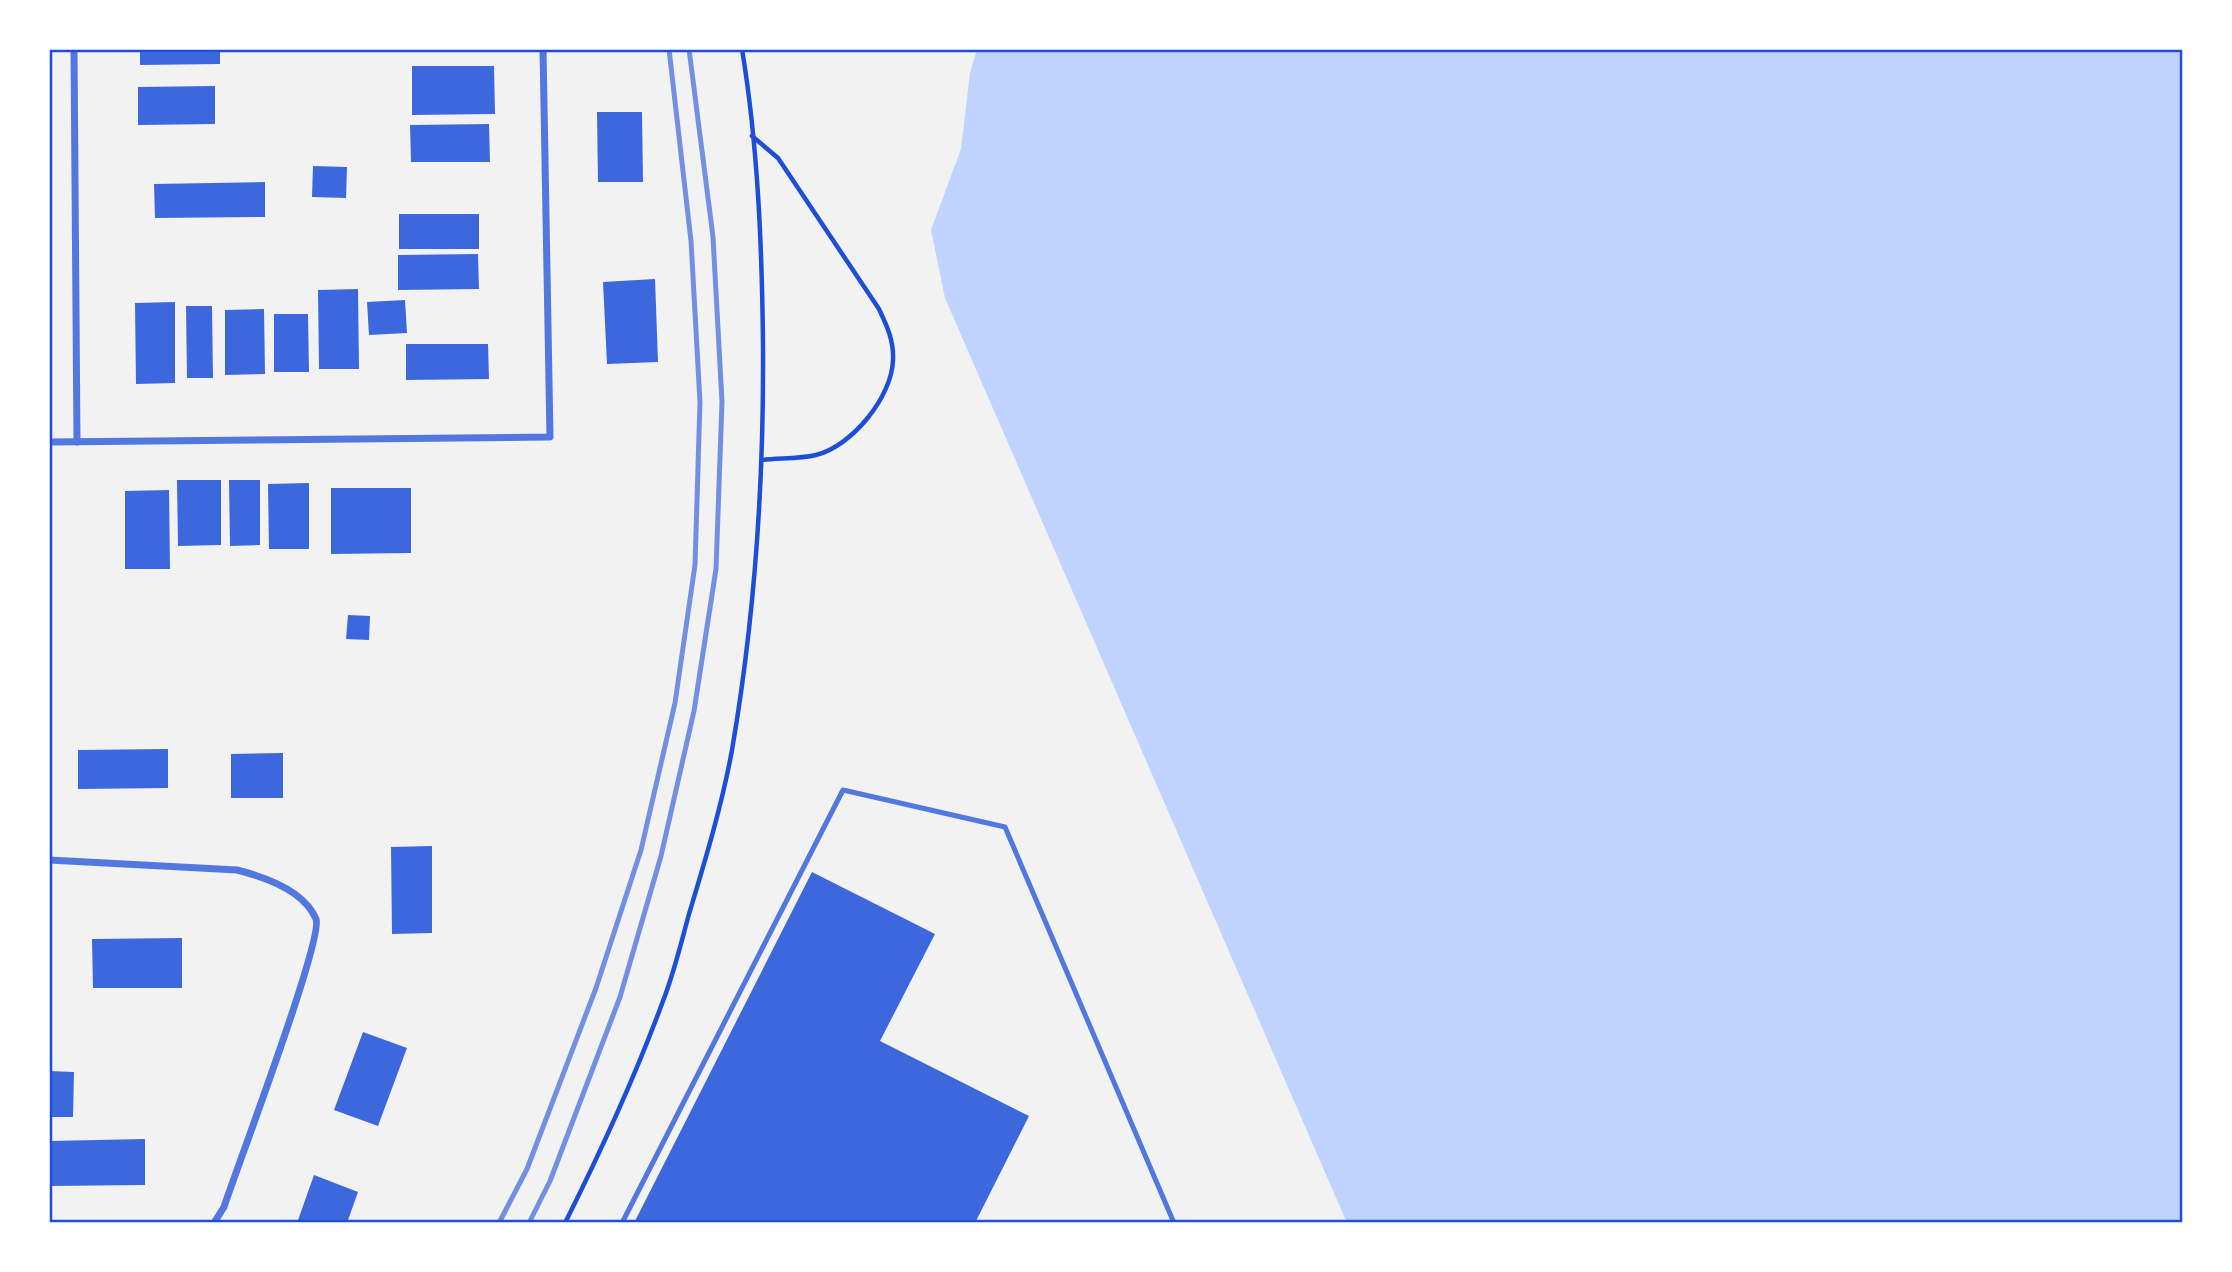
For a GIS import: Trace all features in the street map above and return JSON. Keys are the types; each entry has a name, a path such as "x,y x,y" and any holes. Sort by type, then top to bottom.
{"street":[{"path":"74,49 77,442"},
{"path":"49,442 550,437 543,49"},
{"path":"49,860 237,870 259,876 298,895 317,921 316,936 303,979 223,1207 214,1223"}],"lane":[{"path":"622,1223 843,790 1006,827 1174,1223"}],"path":[{"path":"565,1223 626,1093 664,999 701,877 731,753 753,605 762,460 762,263 742,49"},
{"path":"752,136 778,158 879,309 891,335 894,362 886,390 870,417 844,440 817,455 762,460"}],"water":[{"path":"977,49 2183,49 2183,1223 1347,1223 945,298 931,230 961,149 970,73"}],"building":[{"path":"140,49 220,49 220,64 140,65"},
{"path":"412,66 494,66 495,114 412,115"},
{"path":"215,86 215,124 138,125 138,87"},
{"path":"597,112 642,112 643,182 598,182"},
{"path":"489,124 490,162 411,162 410,125"},
{"path":"313,166 347,167 346,198 312,197"},
{"path":"265,182 265,217 155,218 154,184"},
{"path":"399,214 479,214 479,249 399,249"},
{"path":"478,254 479,289 398,290 398,255"},
{"path":"655,279 658,362 607,364 603,282"},
{"path":"358,289 359,369 319,369 318,290"},
{"path":"405,300 407,333 369,335 367,302"},
{"path":"175,302 175,383 136,384 135,303"},
{"path":"186,306 212,306 213,378 187,378"},
{"path":"264,309 265,374 225,375 225,310"},
{"path":"274,314 308,314 309,372 274,372"},
{"path":"406,344 488,344 489,379 406,380"},
{"path":"177,480 221,480 221,545 178,546"},
{"path":"229,480 260,480 260,545 230,546"},
{"path":"309,483 309,549 269,549 268,484"},
{"path":"331,488 411,488 411,553 331,554"},
{"path":"169,490 170,569 125,569 125,491"},
{"path":"348,615 370,616 369,640 346,639"},
{"path":"168,749 168,788 78,789 78,750"},
{"path":"283,753 283,798 231,798 231,754"},
{"path":"432,846 432,933 392,934 391,847"},
{"path":"812,872 935,934 880,1041 1029,1116 975,1223 634,1223"},
{"path":"182,938 182,988 93,988 92,939"},
{"path":"363,1032 407,1048 378,1126 334,1110"},
{"path":"49,1071 74,1072 73,1117 49,1117"},
{"path":"145,1139 145,1185 49,1186 49,1141"},
{"path":"314,1175 358,1192 347,1223 297,1223"}],"railway":[{"path":"499,1223 527,1169 596,988 641,850 675,703 695,565 700,402 691,241 669,49"},
{"path":"529,1223 550,1181 620,997 661,856 694,711 716,569 722,402 713,237 689,49"}]}
